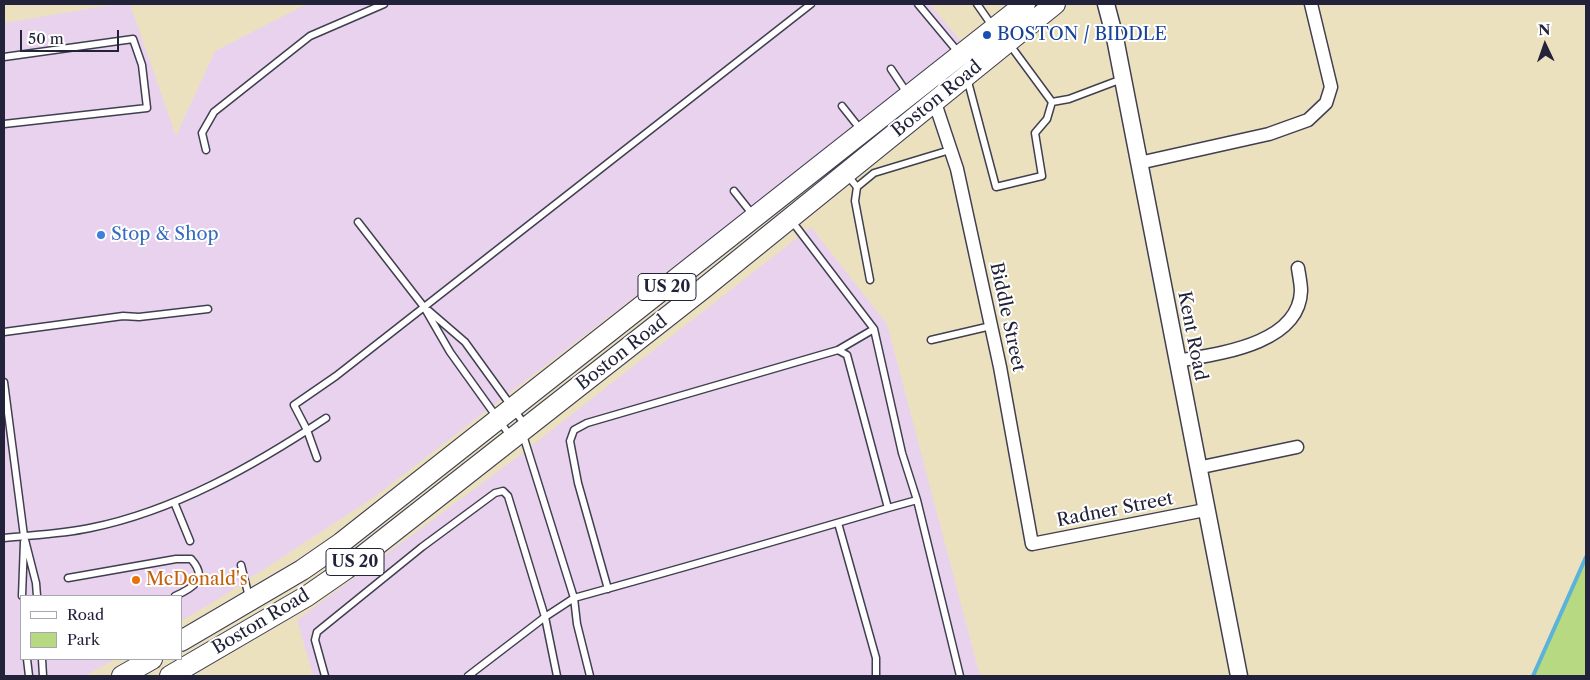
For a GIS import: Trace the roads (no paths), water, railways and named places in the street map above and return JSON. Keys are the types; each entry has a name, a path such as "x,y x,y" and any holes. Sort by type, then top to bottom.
{"main road":[{"name":"Boston Road","path":"170,676 327,583 521,433 790,219 851,180 934,100 966,75 1001,35 1024,4"},
{"name":"Boston Road","path":"182,641 322,557 756,218 960,55 1001,35 1055,4"},
{"path":"122,676 150,660"}],"street":[{"name":"Kent Road","path":"1106,4 1123,79 1205,510 1239,676"},
{"path":"1139,163 1269,134 1308,120 1326,103 1331,87 1310,4"},
{"name":"Biddle Street","path":"934,100 957,169 991,326 1032,544"},
{"path":"1177,361 1255,344 1274,333 1289,318 1299,300 1301,291 1298,268"},
{"path":"1197,468 1297,447"},
{"name":"Radner Street","path":"1032,544 1205,510"}],"lane":[{"path":"206,150 202,133 214,112 310,36 384,4"},
{"path":"317,458 308,430 294,405 336,376 812,4"},
{"path":"918,4 960,55"},
{"path":"977,4 1052,102"},
{"path":"4,57 133,39 142,65 147,108 4,124"},
{"path":"891,69 909,96"},
{"path":"966,75 996,187 1042,176 1035,132 1046,119 1052,102"},
{"path":"1052,102 1069,99 1123,79"},
{"path":"842,106 863,132"},
{"path":"870,280 851,180 950,150"},
{"path":"734,191 756,218"},
{"path":"790,219 874,329 902,453 917,500 960,676"},
{"path":"358,222 424,307 450,352 507,413 521,433"},
{"path":"424,307 465,342 521,433 574,598 577,624 590,676"},
{"path":"4,332 123,316 139,317 208,309"},
{"path":"931,340 991,326"},
{"path":"608,589 578,483 570,441 574,430 587,423 838,350 874,329"},
{"path":"838,350 847,355 888,508"},
{"path":"4,382 24,536 36,583 37,595"},
{"path":"4,538 92,528 174,502 279,449 326,418"},
{"path":"325,676 315,640 317,632 422,547 496,493 503,491 508,496 545,617 557,676"},
{"path":"468,676 545,617 574,598 917,500"},
{"path":"174,502 190,541"},
{"path":"838,523 876,658 876,676"},
{"path":"22,595 24,536"},
{"path":"68,578 176,559 191,559 197,566 198,582 193,588 177,595"},
{"path":"241,564 250,602"},
{"path":"27,660 29,676"},
{"path":"42,660 43,676"}],"waterway":[{"path":"1533,676 1586,557"}],"place":[{"name":"BOSTON / BIDDLE","path":"987,35"},
{"name":"Stop & Shop","path":"101,235"},
{"name":"McDonald's","path":"136,580"}]}
